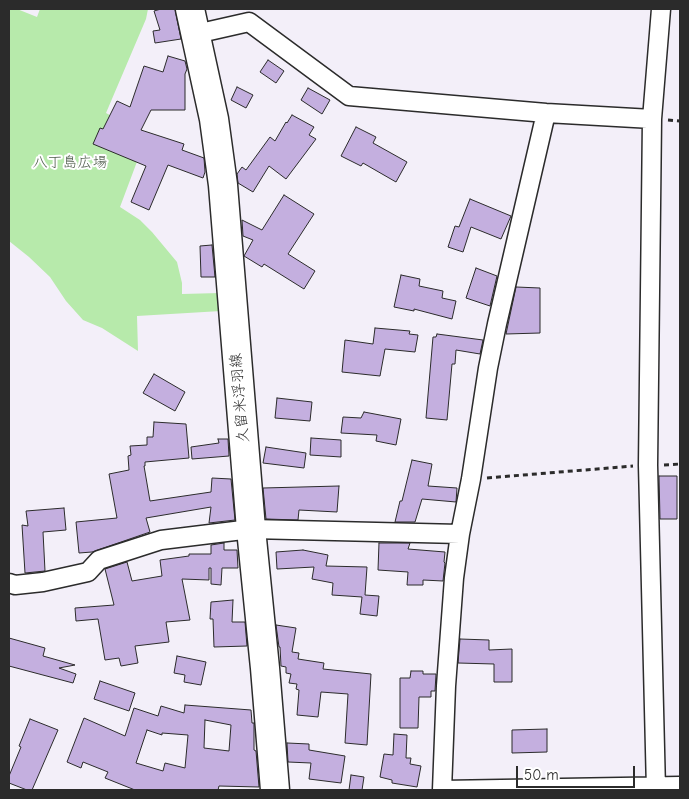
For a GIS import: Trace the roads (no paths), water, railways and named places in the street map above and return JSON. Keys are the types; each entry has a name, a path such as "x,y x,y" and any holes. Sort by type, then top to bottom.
{"main road":[{"name":"久留米浮羽線","path":"193,22 214,119 223,185 251,529 275,790"}],"street":[{"path":"656,788 648,465 652,119 661,9"},
{"path":"193,22 249,22 349,96 546,113 652,119"},
{"path":"546,113 492,351 472,479 460,534 454,578 446,686 442,790 656,788 680,786"},
{"path":"9,583 15,585 43,582 88,572 99,560 162,540 251,529 460,534"}],"park label":[{"name":"八丁島広場","path":"70,163"}]}
